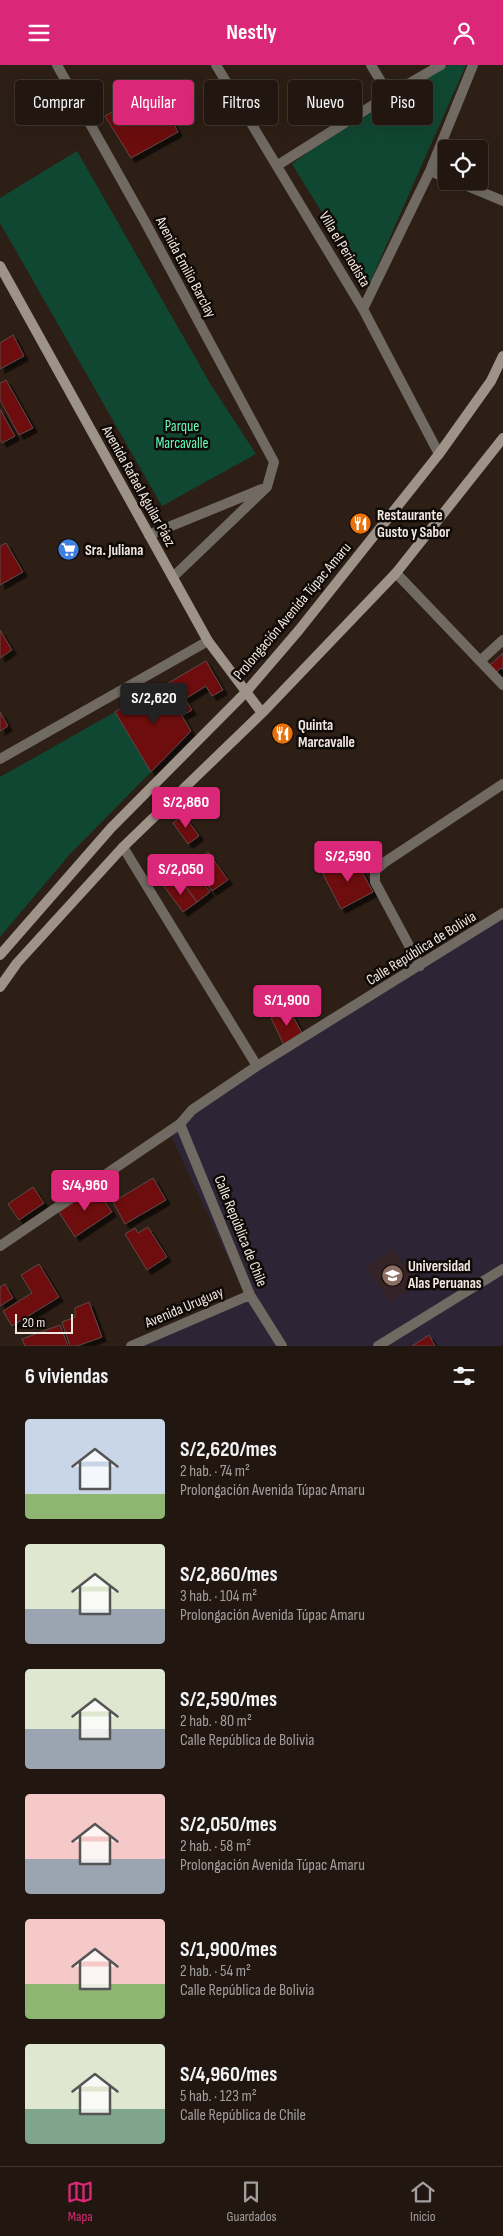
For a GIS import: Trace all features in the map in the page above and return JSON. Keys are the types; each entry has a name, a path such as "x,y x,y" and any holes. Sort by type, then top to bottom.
{"main road":[{"name":"Avenida Rafael Aguilar Páez","path":"0,266 208,641 262,713"},
{"name":"Prolongación Avenida Túpac Amaru","path":"0,955 111,828 246,692 299,630 439,454 491,381 503,356"},
{"path":"0,987 17,963 123,847 262,713 396,573 503,438"}],"street":[{"name":"Avenida Emilio Barclay","path":"57,65 274,462 267,487"},
{"name":"Villa el Periodista","path":"216,65 278,165 363,309 439,454"},
{"path":"372,65 380,80"},
{"path":"416,80 442,65"},
{"path":"363,309 430,171 473,65"},
{"path":"278,165 372,106"},
{"path":"430,171 438,174"},
{"path":"477,190 503,201"},
{"path":"149,535 267,487"},
{"path":"172,577 267,487"},
{"path":"396,573 503,685"},
{"path":"480,661 503,640"},
{"path":"0,759 208,641"},
{"path":"420,966 375,882 374,871 503,785"},
{"path":"123,847 257,1067"},
{"name":"Calle República de Bolivia","path":"0,1246 180,1124 192,1110 257,1067 503,913"},
{"name":"Calle República de Chile","path":"180,1124 250,1295 282,1346"},
{"path":"378,1346 503,1269"},
{"name":"Avenida Uruguay","path":"131,1346 250,1295"}],"shaded area":[{"path":"503,918 503,1346 140,1346 248,1301 167,1127"},
{"name":"Universidad Alas Peruanas","path":"393,1249 417,1283 391,1302 366,1268"}],"green space":[{"path":"449,65 466,65 368,287 292,164 345,125 362,125 362,113 372,105 372,125 433,125 433,80 419,80"},
{"name":"Parque Marcavalle","path":"77,151 211,385 256,454 162,506 0,223 0,198"},
{"path":"115,712 151,772 70,854 0,937 0,777"}],"building":[{"path":"113,111 113,125 174,125 178,132 131,158 105,116"},
{"path":"13,335 24,356 0,369 0,343"},
{"path":"6,380 33,428 19,435 0,400 0,383"},
{"path":"0,409 15,436 2,443 0,439"},
{"path":"6,543 23,572 0,585 0,546"},
{"path":"0,630 12,650 0,658"},
{"path":"503,653 503,670 501,668 496,673 489,666"},
{"path":"206,661 223,690 212,696 206,686 185,699 192,710 183,715 165,685"},
{"path":"163,684 191,731 151,772 115,712"},
{"path":"0,712 8,726 0,731"},
{"path":"184,815 199,836 188,844 173,823"},
{"path":"208,852 228,880 212,891 199,873 187,882 184,877 195,868 192,863"},
{"path":"354,857 373,892 341,909 323,874"},
{"path":"198,876 210,892 197,902 185,886"},
{"path":"170,880 178,891 185,886 197,902 183,912 163,885"},
{"path":"289,1009 303,1035 284,1045 271,1018"},
{"path":"153,1178 166,1200 125,1224 113,1202"},
{"path":"33,1187 44,1203 19,1220 8,1204"},
{"path":"96,1188 112,1212 75,1237 59,1212"},
{"path":"148,1227 167,1257 147,1270 125,1234 135,1228 138,1233"},
{"path":"39,1264 59,1297 12,1326 3,1311 32,1293 21,1275"},
{"path":"5,1284 13,1298 0,1306 0,1287"},
{"path":"89,1302 102,1337 77,1346 70,1346 62,1322 75,1317 75,1308"},
{"path":"60,1325 68,1346 25,1346 22,1339"},
{"path":"429,1335 435,1346 412,1346"}],"place":[{"name":"Restaurante Gusto y Sabor","path":"361,524"},
{"name":"Sra. Juliana","path":"69,550"},
{"name":"Quinta Marcavalle","path":"282,734"},
{"name":"Universidad Alas Peruanas","path":"392,1275"}]}
